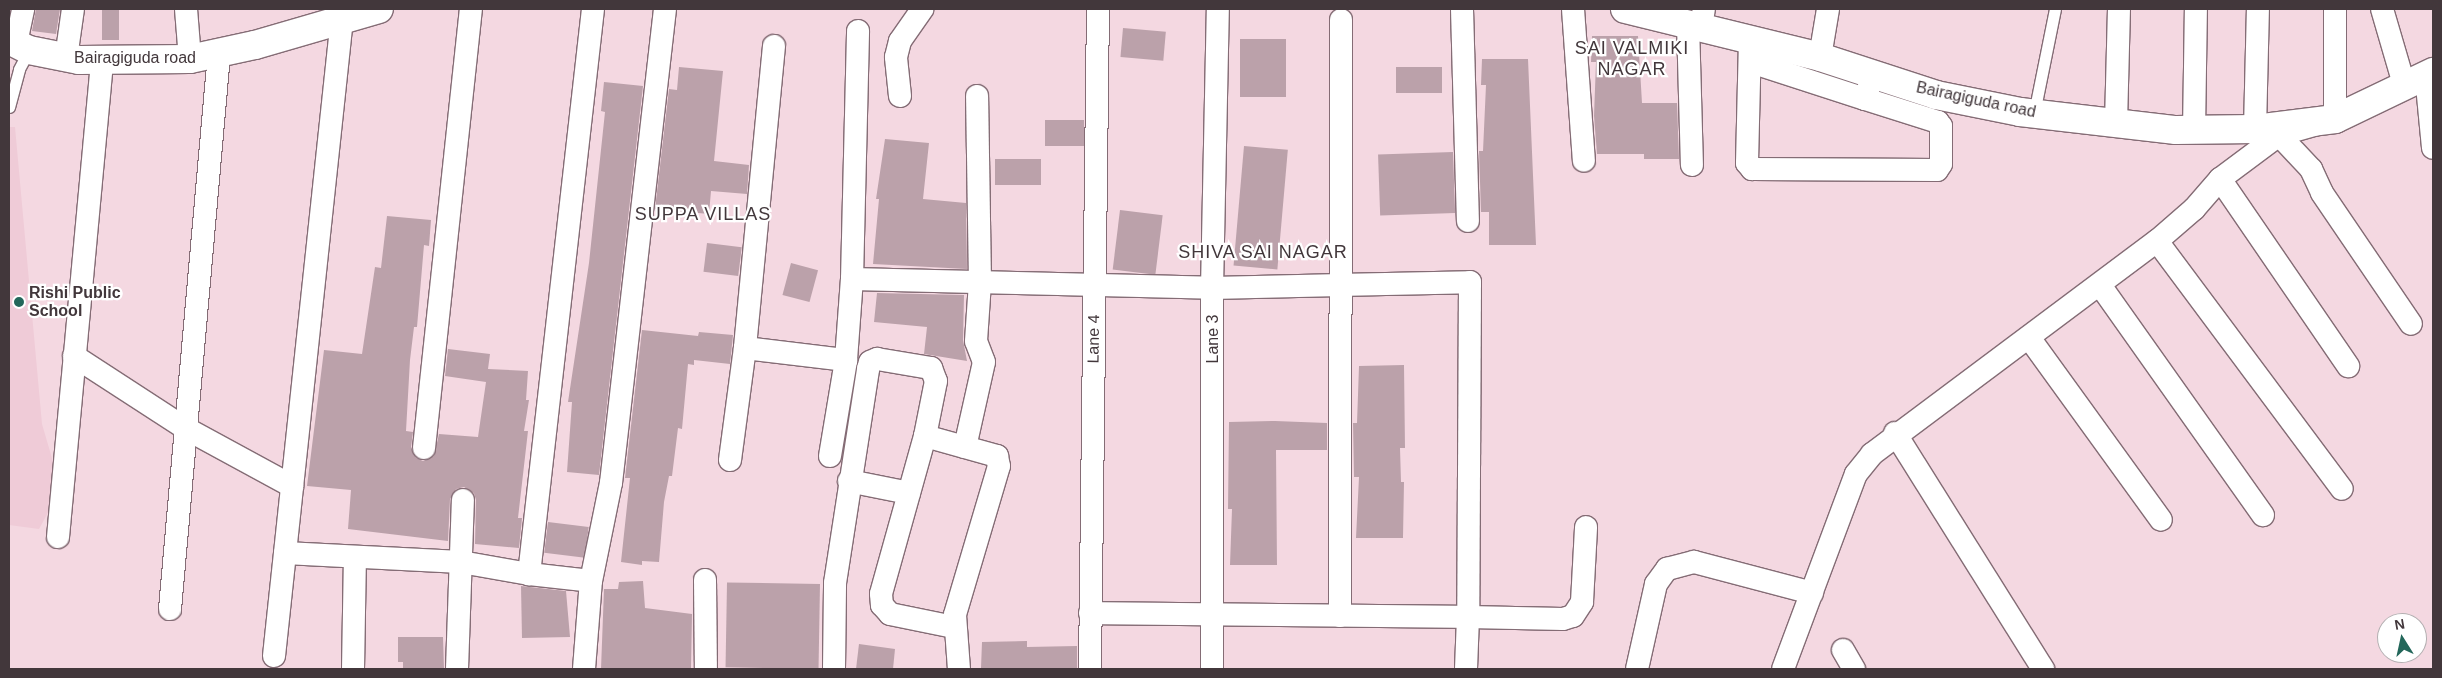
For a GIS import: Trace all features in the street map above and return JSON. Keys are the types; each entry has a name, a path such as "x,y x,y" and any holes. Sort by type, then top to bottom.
{"street":[{"path":"18,45 23,9"},
{"path":"66,58 73,9"},
{"path":"186,9 190,59"},
{"name":"Bairagiguda road","path":"18,45 66,58 190,59 219,54 379,9"},
{"path":"424,448 471,9"},
{"path":"529,574 593,9"},
{"path":"584,669 591,581 610,483 664,9"},
{"path":"900,96 896,58 900,41 922,9"},
{"name":"Lane 4","path":"1090,669 1098,9"},
{"name":"Lane 3","path":"1212,669 1214,616 1212,288 1218,9"},
{"path":"1462,9 1468,221"},
{"path":"1573,9 1584,161"},
{"name":"Bairagiguda road","path":"1626,9 1698,20 1750,51 1820,57 1869,86 1936,95 2034,113 2194,132 2267,132 2335,119 2421,77"},
{"path":"1820,57 1828,9"},
{"path":"2116,123 2119,9"},
{"path":"2194,132 2196,9"},
{"path":"2258,9 2267,132 2311,169 2322,193 2411,324"},
{"path":"2335,9 2335,119"},
{"path":"2382,9 2421,77 2433,148"},
{"path":"274,656 342,19"},
{"path":"1340,616 1341,20"},
{"path":"1692,165 1698,20"},
{"path":"830,456 846,360 852,279 858,31"},
{"path":"730,460 745,348 774,46"},
{"path":"1750,51 1869,86 1938,122 1943,131 1941,164 1938,170 1752,169 1747,163 1750,51"},
{"path":"170,609 219,54"},
{"path":"58,537 102,59"},
{"path":"966,447 984,362 976,341 980,283 977,96"},
{"path":"1784,669 1856,474 1872,454 1895,433 2030,339 2157,241 2194,210 2220,179 2267,132"},
{"path":"2220,179 2348,366"},
{"path":"2157,241 2342,489"},
{"path":"852,279 1212,288 1470,282 1466,669"},
{"path":"2100,284 2263,515"},
{"path":"2030,339 2161,520"},
{"path":"745,348 846,360"},
{"path":"74,356 185,428 292,486"},
{"path":"834,669 835,583 849,480 870,362 877,359 931,368 935,373 925,436 881,594 882,605 890,614 954,627"},
{"path":"1895,433 2043,669"},
{"path":"925,436 997,456 999,466 954,627 959,669"},
{"path":"849,480 909,493"},
{"path":"457,669 463,500"},
{"path":"1090,613 1562,619 1573,616 1582,602 1586,527"},
{"path":"285,552 460,562 529,574 591,581"},
{"path":"353,669 355,557"},
{"path":"1637,669 1656,584 1668,569 1694,562 1812,593"},
{"path":"705,580 706,669"},
{"path":"1843,650 1854,669"}],"lane":[{"path":"2034,113 2055,9"},
{"path":"9,107 19,70 18,45"}],"shaded area":[{"name":"Rishi Public School","path":"9,127 15,127 42,424 61,489 39,529 9,525"}],"building":[{"path":"36,9 60,9 56,34 32,31"},
{"path":"102,9 119,9 119,40 102,40"},
{"path":"1123,28 1166,32 1163,61 1120,57"},
{"path":"1592,36 1638,36 1642,103 1677,103 1679,159 1644,159 1644,154 1597,154 1594,116 1596,62 1591,62"},
{"path":"1240,39 1286,39 1286,97 1240,97"},
{"path":"1482,59 1528,59 1536,245 1489,245 1489,212 1481,212 1479,151 1483,151 1486,85 1481,85"},
{"path":"679,67 723,71 714,161 749,165 747,194 711,191 709,214 655,209 669,89 677,90"},
{"path":"1396,67 1442,67 1442,93 1396,93"},
{"path":"604,82 643,86 599,475 567,472 572,402 568,402 589,263 605,112 601,111"},
{"path":"1045,120 1084,120 1084,146 1045,146"},
{"path":"885,139 929,143 923,199 966,203 967,269 873,264 879,199 876,199"},
{"path":"1244,146 1288,150 1277,269 1234,266"},
{"path":"1453,152 1455,213 1380,216 1378,155"},
{"path":"995,159 1041,159 1041,185 995,185"},
{"path":"1120,210 1163,215 1155,275 1113,270"},
{"path":"387,216 431,220 429,246 424,245 417,327 414,327 410,360 406,431 413,432 411,447 416,458 423,461 434,456 439,434 478,437 486,382 445,376 448,349 490,354 488,369 528,371 526,400 529,400 524,431 528,431 518,518 522,518 519,548 475,544 476,500 474,493 464,487 456,489 450,499 448,541 348,529 351,490 307,486 324,350 362,354 375,267 381,268"},
{"path":"707,243 742,247 738,276 703,272"},
{"path":"791,263 818,270 810,302 782,295"},
{"path":"877,293 964,295 963,340 967,361 924,354 927,327 874,322"},
{"path":"642,330 698,336 699,332 733,335 730,364 694,360 694,365 688,364 682,429 678,428 672,476 669,476 664,502 659,562 642,561 642,565 621,562 630,478 625,478"},
{"path":"1404,365 1405,448 1400,448 1401,482 1404,482 1403,538 1356,538 1359,477 1354,477 1353,423 1357,423 1359,366"},
{"path":"1229,422 1327,423 1327,450 1276,450 1277,565 1230,565 1232,509 1228,509"},
{"path":"548,522 589,527 585,558 544,553"},
{"path":"643,581 645,608 692,614 691,669 601,669 604,589 618,589 619,582"},
{"path":"727,582 820,584 819,669 726,667"},
{"path":"521,586 566,591 570,637 522,638"},
{"path":"398,637 443,637 444,669 403,669 403,662 398,662"},
{"path":"1027,641 1027,647 1077,646 1077,669 981,668 982,642"},
{"path":"859,644 895,649 893,669 856,669"}],"place":[{"name":"Rishi Public School","path":"19,302"}],"district":[{"name":"SAI VALMIKI NAGAR","path":"1632,59"},
{"name":"SUPPA VILLAS","path":"703,214"},
{"name":"SHIVA SAI NAGAR","path":"1263,252"}]}
